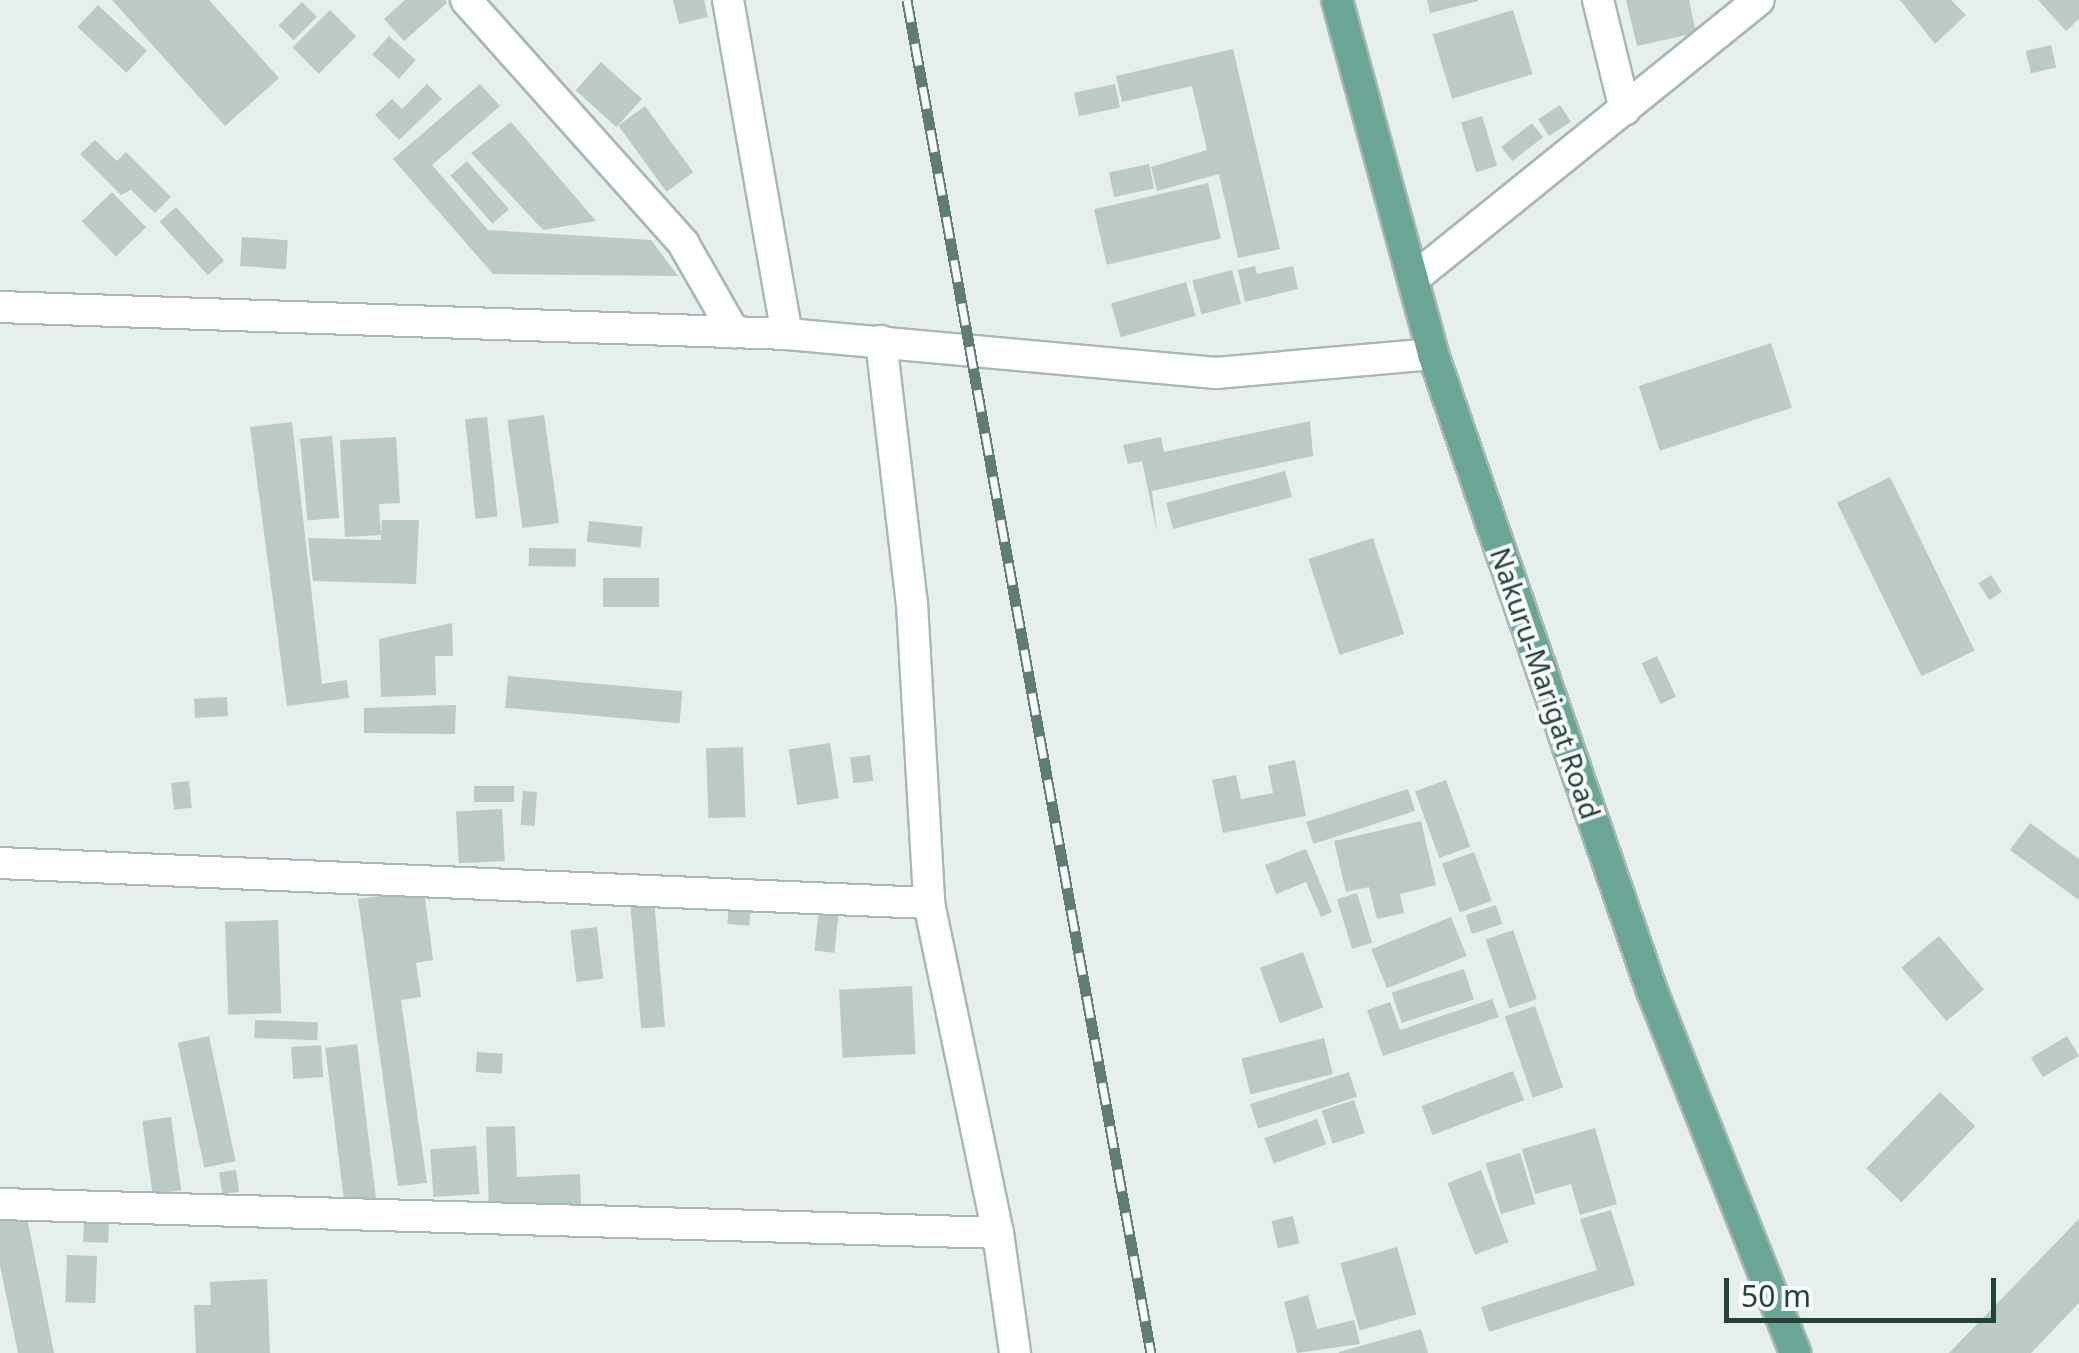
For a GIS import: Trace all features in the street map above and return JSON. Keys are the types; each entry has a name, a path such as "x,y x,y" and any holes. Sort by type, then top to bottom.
{"main road":[{"name":"Nakuru-Marigat Road","path":"1337,0 1433,354 1652,992 1795,1353"}],"street":[{"path":"466,0 684,243 734,332"},
{"path":"728,0 787,334"},
{"path":"1598,0 1625,110"},
{"path":"1414,279 1759,0"},
{"path":"0,307 787,334 1216,373 1433,354"},
{"path":"881,341 912,604 929,902 998,1233 1015,1353"},
{"path":"0,862 929,902"},
{"path":"0,1204 998,1233"}],"building":[{"path":"112,0 209,0 279,78 225,126"},
{"path":"405,0 447,3 404,41 384,19"},
{"path":"673,0 704,0 708,17 679,24"},
{"path":"1427,0 1478,0 1478,1 1430,13"},
{"path":"1626,0 1689,0 1696,33 1637,46"},
{"path":"1900,0 1951,0 1966,15 1935,44"},
{"path":"2038,0 2079,0 2079,19 2066,31"},
{"path":"302,2 317,17 294,40 279,25"},
{"path":"98,5 147,51 127,73 78,27"},
{"path":"330,10 356,36 319,74 293,47"},
{"path":"1513,10 1533,74 1452,99 1433,35"},
{"path":"389,36 416,60 399,79 372,55"},
{"path":"2051,45 2056,67 2031,73 2026,51"},
{"path":"1233,49 1280,249 1238,258 1219,174 1157,191 1151,167 1207,150 1192,86 1122,102 1116,76"},
{"path":"601,62 642,99 616,127 576,90"},
{"path":"427,84 442,99 399,140 375,115 392,99 402,109"},
{"path":"480,84 500,106 432,165 488,230 651,240 678,276 493,274 393,159"},
{"path":"1115,84 1120,107 1079,116 1074,93"},
{"path":"1560,105 1571,122 1549,136 1538,119"},
{"path":"645,106 693,172 667,192 618,125"},
{"path":"1482,116 1497,166 1476,172 1461,122"},
{"path":"511,122 596,221 543,230 471,153"},
{"path":"1532,123 1543,137 1512,161 1501,147"},
{"path":"95,140 117,161 126,152 171,197 155,213 131,190 121,195 80,154"},
{"path":"467,161 509,209 492,224 450,175"},
{"path":"1149,164 1154,188 1114,197 1109,173"},
{"path":"1208,183 1221,239 1107,265 1094,209"},
{"path":"112,192 146,227 116,256 82,221"},
{"path":"176,207 224,261 208,275 160,222"},
{"path":"242,237 288,240 286,269 240,266"},
{"path":"1255,266 1257,274 1293,266 1298,289 1245,302 1238,270"},
{"path":"1232,270 1241,304 1201,314 1192,281"},
{"path":"1186,282 1196,316 1121,337 1111,303"},
{"path":"1771,343 1792,408 1660,451 1639,386"},
{"path":"544,415 559,523 523,528 507,420"},
{"path":"487,417 497,516 476,519 465,419"},
{"path":"1310,421 1313,456 1152,491 1157,532 1142,461 1128,464 1123,445 1161,437 1164,452"},
{"path":"292,422 322,684 347,680 349,698 287,706 250,427"},
{"path":"332,436 339,518 307,520 300,439"},
{"path":"396,437 400,503 379,504 381,535 345,537 340,440"},
{"path":"1285,471 1292,497 1173,529 1166,503"},
{"path":"1890,477 1975,650 1922,676 1837,503"},
{"path":"382,520 419,520 416,584 313,581 308,538 381,540"},
{"path":"589,521 643,527 641,548 587,542"},
{"path":"1373,538 1404,634 1340,655 1308,559"},
{"path":"529,548 576,549 576,567 529,566"},
{"path":"1991,575 2002,592 1989,600 1978,583"},
{"path":"603,578 659,578 659,607 603,607"},
{"path":"452,623 453,656 435,656 436,695 381,697 379,639"},
{"path":"1657,656 1676,697 1661,704 1642,663"},
{"path":"508,676 682,691 680,723 505,708"},
{"path":"227,697 228,716 195,718 194,699"},
{"path":"456,705 455,734 364,733 364,708"},
{"path":"830,743 839,798 797,805 789,750"},
{"path":"743,747 745,817 708,818 706,748"},
{"path":"870,755 873,781 853,783 850,757"},
{"path":"1295,760 1306,816 1223,833 1212,780 1236,775 1241,799 1273,793 1268,766"},
{"path":"1446,780 1470,847 1439,858 1415,791"},
{"path":"189,781 192,808 174,810 171,783"},
{"path":"474,786 514,786 514,802 474,802"},
{"path":"1408,789 1415,811 1313,844 1306,822"},
{"path":"523,791 537,792 535,826 521,825"},
{"path":"502,809 505,861 459,863 456,811"},
{"path":"1421,821 1436,885 1400,894 1404,913 1377,919 1369,887 1346,892 1334,841"},
{"path":"2030,823 2079,859 2079,900 2010,850"},
{"path":"1306,849 1332,912 1321,917 1306,882 1276,894 1265,865"},
{"path":"1474,852 1492,901 1460,912 1442,864"},
{"path":"424,890 433,960 416,963 421,997 401,1000 427,1183 398,1186 358,899"},
{"path":"1357,893 1372,943 1352,949 1337,899"},
{"path":"654,900 665,1027 641,1029 630,902"},
{"path":"729,905 751,907 749,926 727,924"},
{"path":"1496,905 1502,924 1472,934 1466,915"},
{"path":"819,908 839,910 834,953 815,951"},
{"path":"1451,917 1467,956 1387,988 1371,949"},
{"path":"278,920 281,1013 228,1015 225,922"},
{"path":"597,927 603,979 577,982 570,930"},
{"path":"1513,930 1537,999 1509,1008 1486,939"},
{"path":"1939,936 1984,990 1946,1021 1901,967"},
{"path":"1303,952 1323,1007 1280,1023 1260,968"},
{"path":"1464,969 1474,999 1402,1023 1392,992"},
{"path":"912,986 916,1054 843,1058 839,990"},
{"path":"1492,999 1499,1017 1383,1056 1367,1010 1390,1002 1400,1030"},
{"path":"1535,1006 1563,1087 1533,1098 1505,1016"},
{"path":"255,1020 318,1022 317,1040 254,1038"},
{"path":"209,1036 236,1161 204,1168 178,1043"},
{"path":"2067,1036 2079,1056 2043,1077 2031,1058"},
{"path":"1324,1038 1333,1074 1250,1094 1242,1059"},
{"path":"357,1044 376,1198 344,1202 325,1048"},
{"path":"321,1045 323,1077 293,1079 291,1047"},
{"path":"477,1052 503,1054 502,1074 476,1072"},
{"path":"1513,1071 1524,1100 1433,1135 1422,1106"},
{"path":"1349,1072 1357,1097 1258,1129 1250,1104"},
{"path":"1940,1092 1975,1126 1902,1202 1866,1168"},
{"path":"1354,1100 1365,1133 1332,1144 1322,1111"},
{"path":"171,1117 181,1190 153,1194 142,1121"},
{"path":"1317,1119 1326,1144 1274,1164 1264,1138"},
{"path":"515,1126 517,1177 580,1174 581,1204 489,1208 486,1127"},
{"path":"1595,1128 1617,1204 1580,1215 1571,1184 1535,1194 1522,1149"},
{"path":"476,1146 479,1194 433,1197 430,1149"},
{"path":"1520,1153 1535,1204 1501,1214 1486,1164"},
{"path":"236,1170 239,1192 222,1194 219,1172"},
{"path":"1481,1170 1509,1242 1475,1255 1447,1183"},
{"path":"1611,1210 1635,1285 1489,1332 1481,1307 1597,1270 1580,1219"},
{"path":"26,1213 54,1353 18,1353 0,1265 0,1219"},
{"path":"1293,1216 1299,1243 1278,1248 1272,1221"},
{"path":"84,1219 109,1220 108,1243 83,1242"},
{"path":"2079,1219 2079,1303 2031,1353 1949,1353"},
{"path":"1397,1247 1416,1314 1360,1331 1340,1263"},
{"path":"67,1255 97,1256 95,1303 65,1302"},
{"path":"267,1279 270,1353 196,1353 194,1305 211,1305 210,1282"},
{"path":"1308,1295 1317,1329 1354,1320 1360,1344 1297,1353 1284,1302"},
{"path":"1421,1329 1428,1353 1339,1353 1339,1352"}],"railway":[{"path":"907,0 1151,1353"}]}
